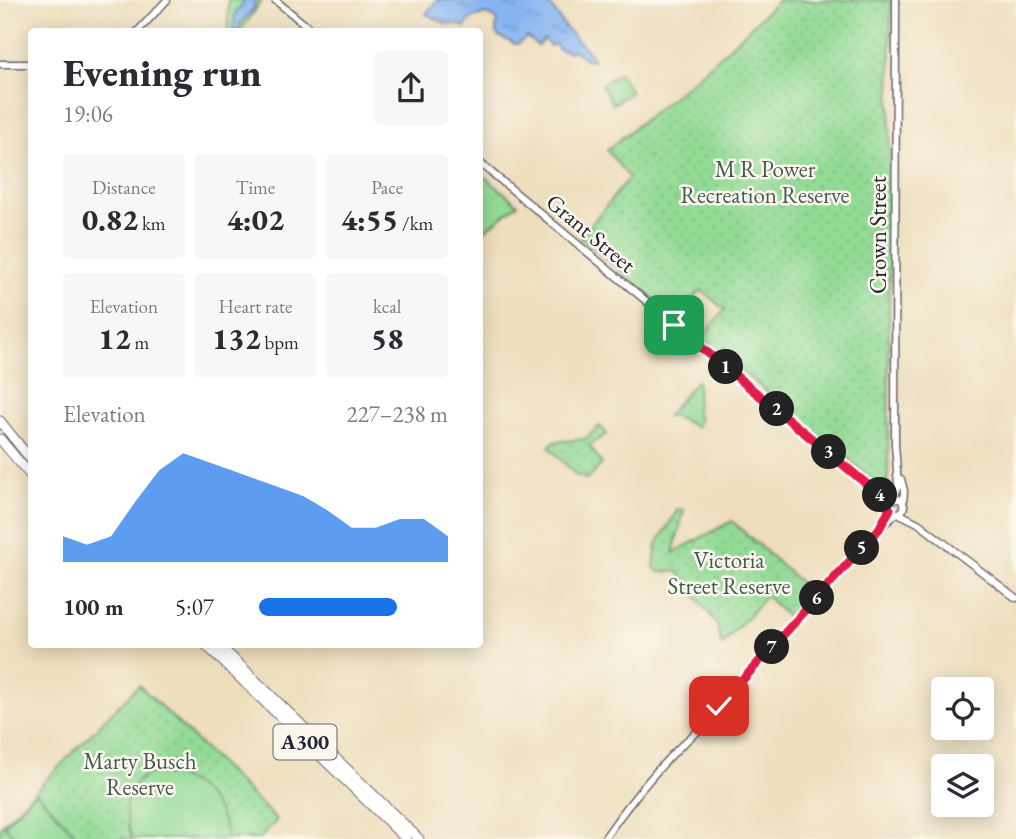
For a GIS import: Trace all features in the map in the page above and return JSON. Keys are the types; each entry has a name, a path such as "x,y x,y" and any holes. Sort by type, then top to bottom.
{"highway":[{"path":"0,421 28,456"},
{"path":"0,439 28,472"},
{"name":"A300","path":"209,648 406,839"},
{"name":"A300","path":"222,648 419,839"}],"street":[{"path":"141,28 167,0"},
{"path":"275,0 309,28"},
{"name":"Crown Street","path":"879,529 898,488 895,449 895,0"},
{"path":"0,64 28,64"},
{"name":"Grant Street","path":"483,165 875,491 898,513"},
{"name":"Crown Street","path":"898,470 904,488 903,506"},
{"name":"Grant Street","path":"875,491 900,500 903,506"},
{"path":"703,723 701,715 721,703 903,506 918,523"},
{"path":"898,513 918,523 1016,598"},
{"path":"604,839 638,794 703,723 712,720 721,703"},
{"path":"706,713 711,715 712,720"}],"green space":[{"path":"228,0 262,0 243,28 228,28"},
{"name":"M R Power Recreation Reserve","path":"779,0 891,0 888,488 883,489 702,338 725,310 701,290 677,318 580,238 629,178 607,150 704,71"},
{"path":"619,73 631,92 613,104 601,85"},
{"path":"483,175 518,204 483,232"},
{"path":"696,381 696,411 699,420 696,427 673,416 666,417"},
{"path":"600,426 607,434 589,445 602,464 587,479 577,476 549,447 553,442 585,439"},
{"name":"Victoria Street Reserve","path":"678,509 684,510 673,553 732,521 812,593 789,618 766,596 722,645 716,623 677,571 659,572 654,567 657,544"},
{"name":"Marty Busch Reserve","path":"139,685 277,820 259,839 0,839 0,827"},
{"path":"150,773 178,777 196,786 217,810 227,839 132,839 126,801 133,786"},
{"path":"36,792 78,837 76,839 17,839 4,825"}],"water":[{"path":"245,0 254,0 255,7 239,28 233,28 235,15"},
{"path":"437,0 544,0 593,60 585,59 574,50 570,52 558,49 556,44 550,46 544,39 538,46 527,37 515,44 498,36 497,19 486,14 471,19 465,27 446,24 426,14"}],"route":[{"path":"674,325 875,491 890,509 879,529 719,706"}]}
